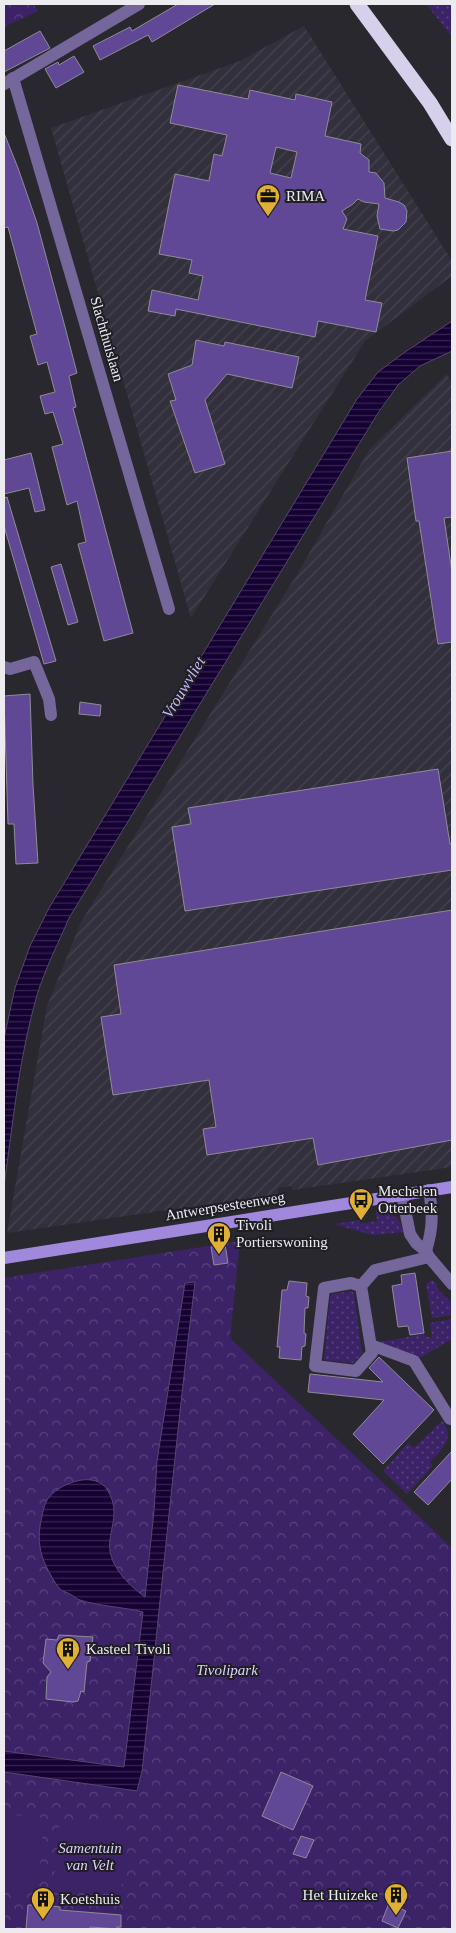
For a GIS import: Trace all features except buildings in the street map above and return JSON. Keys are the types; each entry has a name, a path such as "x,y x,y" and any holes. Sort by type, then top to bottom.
{"highway":[{"path":"357,4 430,103 452,139"}],"main road":[{"name":"Antwerpsesteenweg","path":"4,1258 452,1187"}],"street":[{"path":"8,81 139,4"},
{"name":"Slachthuislaan","path":"8,81 169,609"},
{"path":"4,667 10,669 34,662 49,699 51,715"},
{"path":"428,1254 432,1229 429,1190"},
{"path":"402,1195 410,1234 452,1284"},
{"path":"361,1286 375,1270 428,1254"},
{"path":"351,1283 361,1286 372,1353 356,1371 315,1366 324,1288 351,1283"},
{"path":"371,1345 414,1361 450,1419 452,1419"}],"shaded area":[{"path":"304,26 452,261 452,276 365,341 191,618 51,128 240,61"},
{"path":"447,374 452,383 452,1167 292,1190 291,1186 278,1188 278,1194 7,1233 47,1006 81,922 296,576 369,450"}],"green space":[{"path":"4,4 33,4 38,11 4,27"},
{"path":"426,4 452,4 452,37"},
{"path":"376,1211 391,1213 400,1222 404,1232 372,1235 334,1224 360,1220 361,1224 377,1221"},
{"name":"Tivolipark","path":"240,1241 230,1338 452,1548 452,1929 4,1929 4,1278"},
{"path":"432,1280 438,1285 436,1287 452,1303 452,1315 432,1318 426,1284"},
{"path":"351,1291 354,1293 362,1354 353,1363 324,1360 330,1297 332,1294"},
{"path":"452,1319 452,1339 420,1358 380,1342 425,1334 425,1337 432,1337 430,1323"},
{"path":"442,1421 448,1432 446,1443 430,1462 433,1466 407,1494 383,1471 408,1443 414,1448"},
{"path":"4,1814 44,1818 38,1888 4,1885"},
{"name":"Samentuin van Velt","path":"60,1819 127,1825 121,1895 53,1889"}],"water":[{"name":"Vrouwvliet","path":"452,321 452,351 420,366 398,385 378,413 69,918 44,976 31,1018 17,1090 4,1186 4,1038 15,988 30,946 49,908 357,399 378,372"},
{"path":"195,1282 142,1771 137,1791 4,1772 4,1751 124,1767 143,1612 79,1600 61,1590 52,1578 42,1557 39,1542 40,1526 47,1500 59,1488 77,1481 86,1480 102,1484 111,1497 114,1509 110,1539 111,1556 119,1572 131,1586 145,1597 157,1461 185,1283"}],"place":[{"name":"RIMA","path":"268,217"},
{"name":"Mechelen Otterbeek","path":"361,1221"},
{"name":"Tivoli Portierswoning","path":"219,1255"},
{"name":"Kasteel Tivoli","path":"68,1670"},
{"name":"Het Huizeke","path":"396,1916"},
{"name":"Koetshuis","path":"43,1920"}]}
